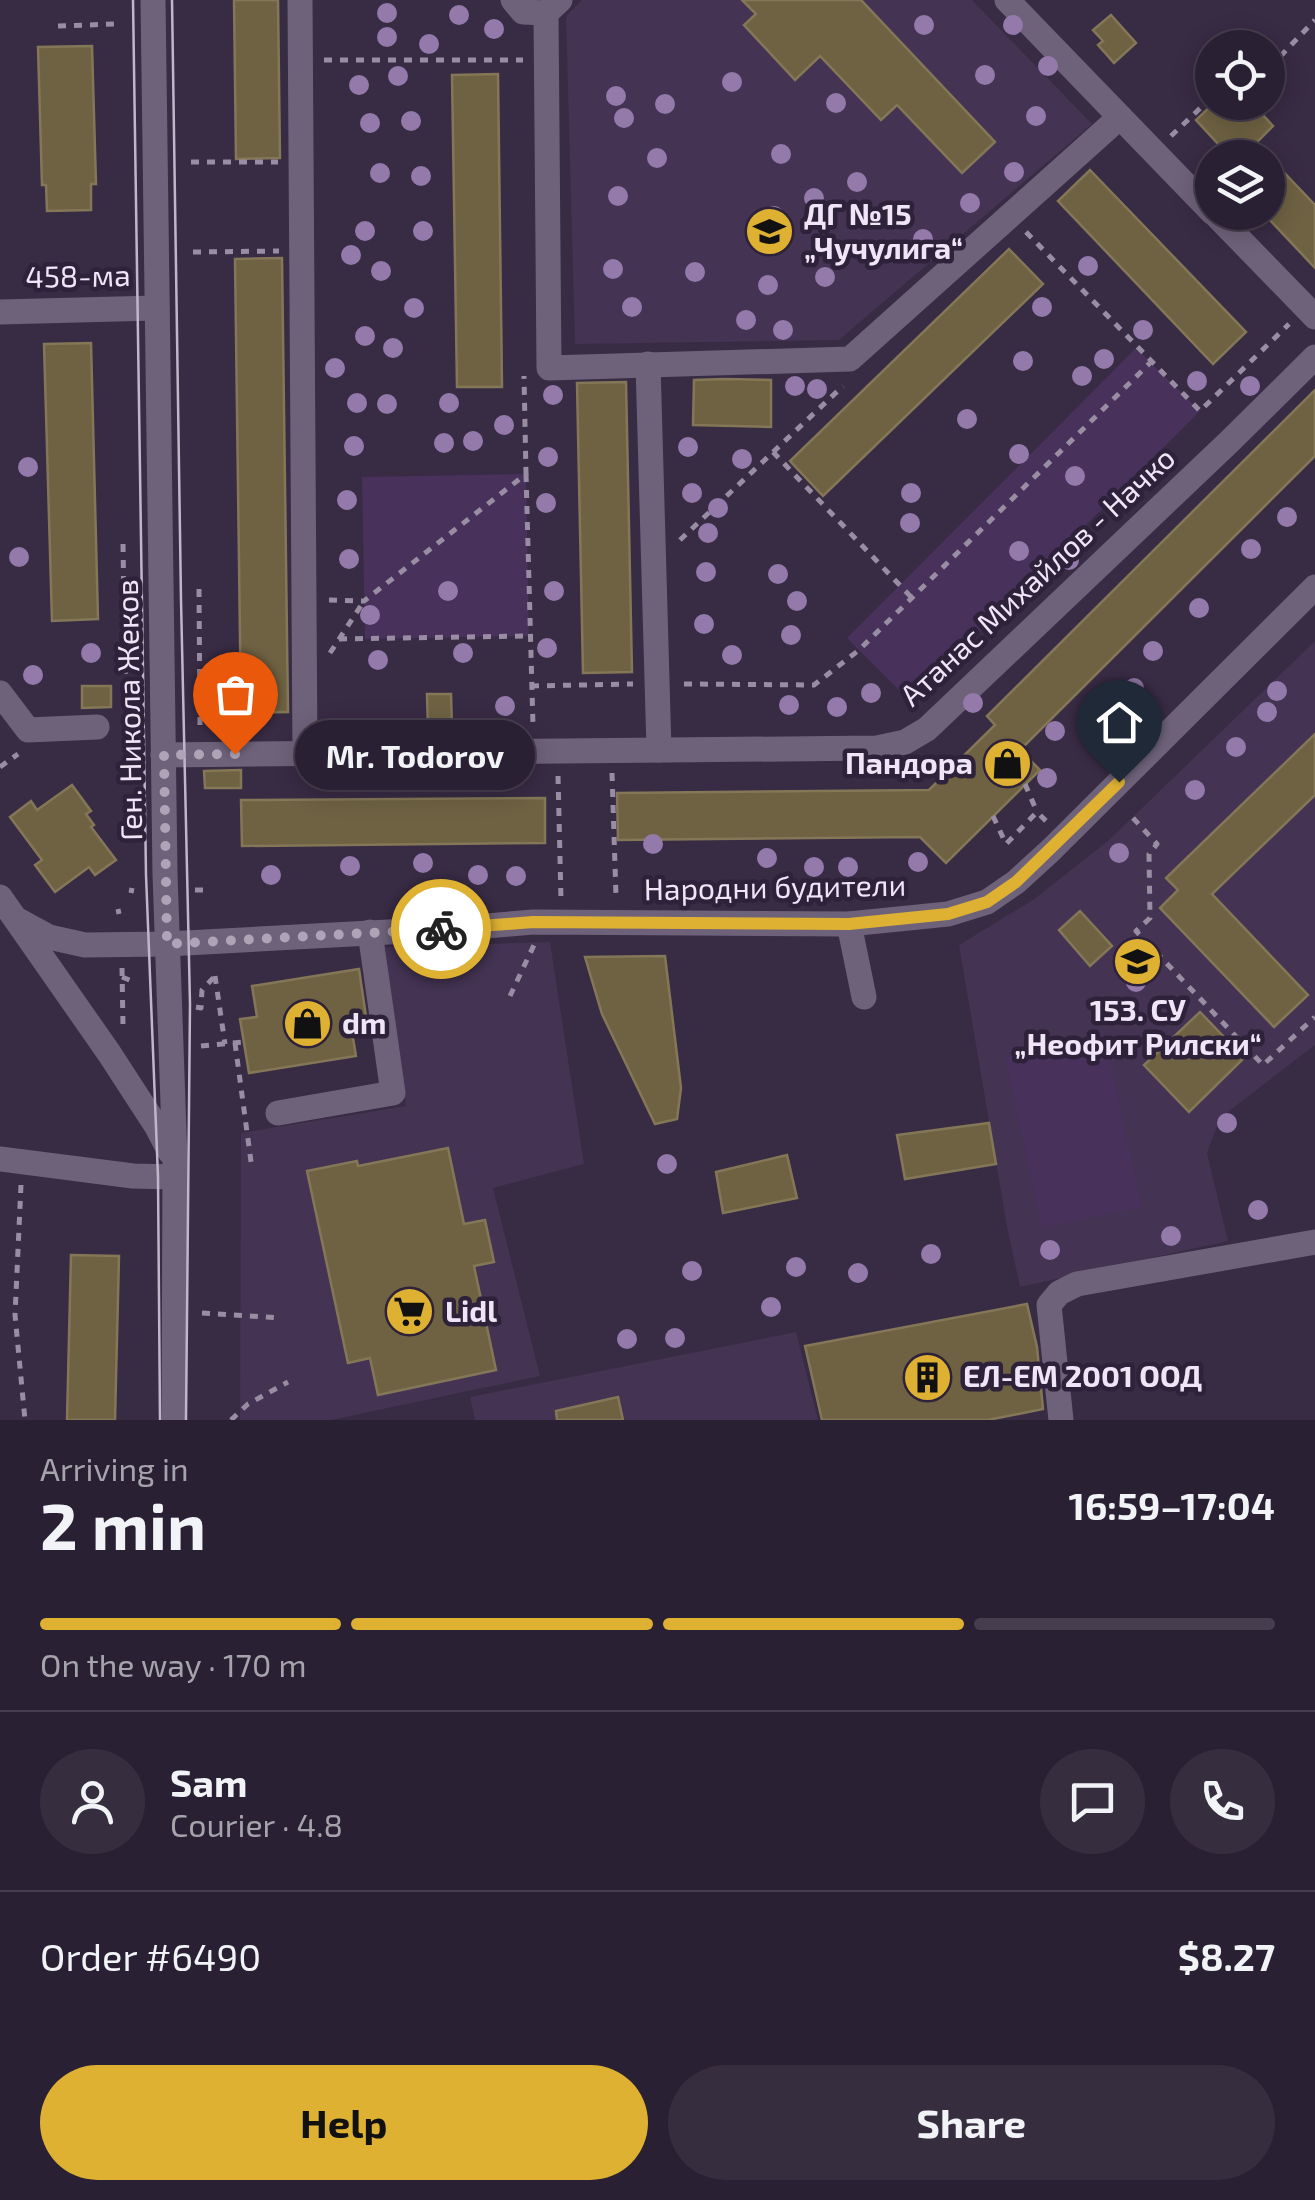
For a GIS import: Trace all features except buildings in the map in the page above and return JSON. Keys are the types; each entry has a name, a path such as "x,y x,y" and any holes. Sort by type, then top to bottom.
{"street":[{"name":"Ген. Никола Жеков","path":"153,0 167,944 175,1169 174,1420"},
{"path":"300,0 304,754"},
{"path":"513,0 523,12 553,6 546,60 549,368 850,359 1120,117"},
{"path":"1007,0 1195,194"},
{"path":"1230,230 1310,313"},
{"name":"458-ма","path":"0,312 158,308"},
{"name":"Атанас Михайлов - Начко","path":"164,755 877,748 906,742 927,729 1315,357"},
{"path":"648,364 659,750"},
{"name":"Народни будители","path":"16,919 49,937 85,945 167,944 533,922 849,924 948,914 987,902 1016,882 1315,587"},
{"path":"0,693 28,730 98,727"},
{"path":"0,896 109,1053 156,1127 175,1169 132,1176 11,1161"},
{"path":"849,924 864,997"},
{"path":"278,1113 394,1093 370,932"},
{"path":"1060,1420 1049,1306 1058,1293 1077,1284 1315,1242"}],"path":[{"path":"1285,51 1315,20"},
{"path":"58,26 115,24"},
{"path":"300,60 546,60"},
{"path":"1154,152 1195,113"},
{"path":"191,162 301,162"},
{"path":"1010,216 1200,411 1310,313"},
{"path":"193,252 302,251"},
{"path":"654,565 860,370 850,359"},
{"path":"531,686 814,685 859,650 1151,362"},
{"path":"549,368 524,368 529,636 531,686 546,751 561,922"},
{"path":"773,452 912,598"},
{"path":"304,690 364,601 526,474"},
{"path":"123,544 125,674"},
{"path":"198,589 200,726"},
{"path":"304,600 364,601"},
{"path":"339,639 529,636"},
{"path":"611,750 616,922"},
{"path":"1025,784 1037,812 1063,838"},
{"path":"993,816 1006,844 1037,812"},
{"path":"1133,818 1158,844 1149,854 1150,918 1136,931 1263,1064 1315,1017"},
{"path":"195,890 204,890"},
{"path":"510,996 534,947 533,922"},
{"path":"201,1008 202,990 215,976 225,1044"},
{"path":"117,1038 124,1023 122,977 132,981"},
{"path":"235,1042 252,1169"},
{"path":"201,1046 244,1042"},
{"path":"11,1161 16,1315 25,1420"},
{"path":"202,1313 280,1318"},
{"path":"232,1420 248,1404 288,1382"}],"shaded area":[{"name":"ДГ №15 „Чучулига“","path":"582,0 972,0 1092,124 839,340 575,344 566,16"},
{"path":"1136,348 1200,411 910,701 847,638"},
{"path":"526,474 529,636 365,639 362,477"},
{"name":"153. СУ „Неофит Рилски“","path":"1315,641 1315,1045 1220,1118 1207,1153 1228,1241 1020,1287 959,945 1033,900 1109,840"},
{"path":"550,942 584,1164 493,1188 540,1376 331,1420 240,1420 241,1133 406,1106 385,947"},
{"path":"1105,1036 1142,1207 1042,1228 1005,1057"},
{"path":"796,1332 818,1420 475,1420 470,1397"}],"tram line":[{"path":"133,0 146,875 158,1177 160,1420"},
{"path":"172,0 190,1004 186,1420"}],"way so far":[{"path":"235,754 164,755 167,944 441,929"}],"place":[{"name":"ДГ №15 „Чучулига“","path":"769,232"},
{"name":"Mr. Todorov","path":"235,754"},
{"name":"Пандора","path":"1008,764"},
{"name":"153. СУ „Неофит Рилски“","path":"1138,962"},
{"name":"dm","path":"307,1024"},
{"name":"Lidl","path":"410,1312"},
{"name":"ЕЛ-ЕМ 2001 ООД","path":"928,1377"}],"route":[{"path":"441,929 533,922 849,924 948,914 987,902 1016,882 1119,782"}]}
